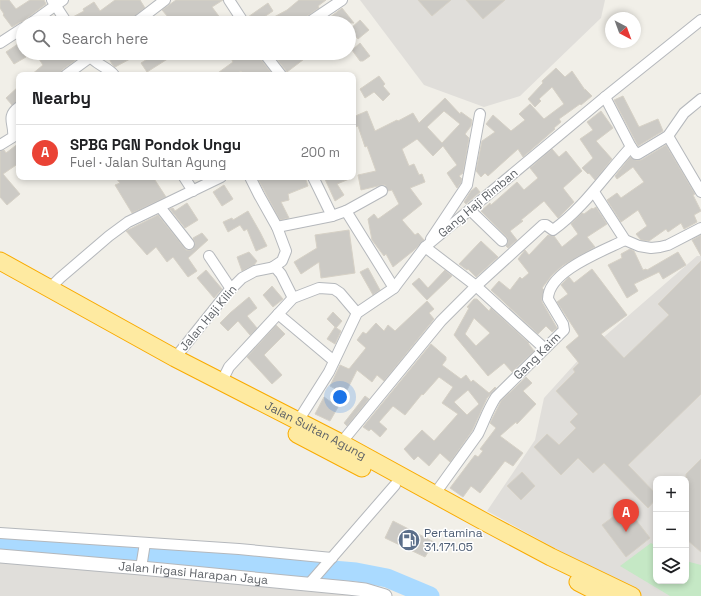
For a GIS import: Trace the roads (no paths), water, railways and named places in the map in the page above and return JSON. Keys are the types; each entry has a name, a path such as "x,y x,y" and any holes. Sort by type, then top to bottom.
{"highway":[{"name":"Jalan Sultan Agung","path":"0,261 175,358 222,381 395,485 432,498 632,596"},
{"name":"Jalan Sultan Agung","path":"0,272 172,369 341,444 432,498 605,596"}],"street":[{"path":"144,16 165,0"},
{"path":"228,0 239,16"},
{"path":"318,16 342,0"},
{"path":"40,16 57,2 64,16"},
{"name":"Gang Haji Rimban","path":"357,312 394,288 425,247 604,97 701,20"},
{"path":"0,43 16,33"},
{"path":"70,72 85,60"},
{"path":"96,60 106,70 112,72"},
{"path":"269,60 279,72"},
{"path":"604,97 636,154 640,154 668,136 684,113 701,99"},
{"path":"0,145 13,137 11,117 16,109"},
{"path":"480,114 467,185 425,247 476,286 544,348"},
{"path":"668,136 701,192"},
{"path":"341,444 441,321 476,286 543,225 546,225 554,230 594,192 631,147"},
{"path":"186,180 193,191"},
{"path":"50,288 108,236 136,218 215,180"},
{"path":"252,180 277,227 286,251 282,261 273,267 282,274 294,298"},
{"path":"314,180 332,216"},
{"path":"277,227 346,212 382,191"},
{"path":"594,192 625,240 639,246 651,248 668,245 701,228"},
{"path":"160,207 189,244"},
{"path":"470,210 502,241"},
{"path":"346,212 394,288"},
{"name":"Gang Kaim","path":"432,498 478,434 491,403 564,329 563,324 548,299 553,284 562,274 625,240"},
{"path":"208,256 231,289"},
{"name":"Jalan Haji Kilin","path":"175,358 231,289 249,273 273,267"},
{"path":"222,381 229,367 294,298 313,290 328,288 334,289 340,293 357,312 323,382 287,420"},
{"path":"278,314 334,361"},
{"path":"312,581 395,485"},
{"path":"0,533 73,537 144,554 239,549 332,558"},
{"name":"Jalan Irigasi Harapan Jaya","path":"0,556 144,554 365,590 385,596"}],"waterway":[{"path":"0,542 356,572 387,578 430,596"}],"place":[{"name":"SPBG PGN Pondok Ungu","path":"626,532"},
{"name":"Pertamina 31.171.05","path":"409,540"}]}
